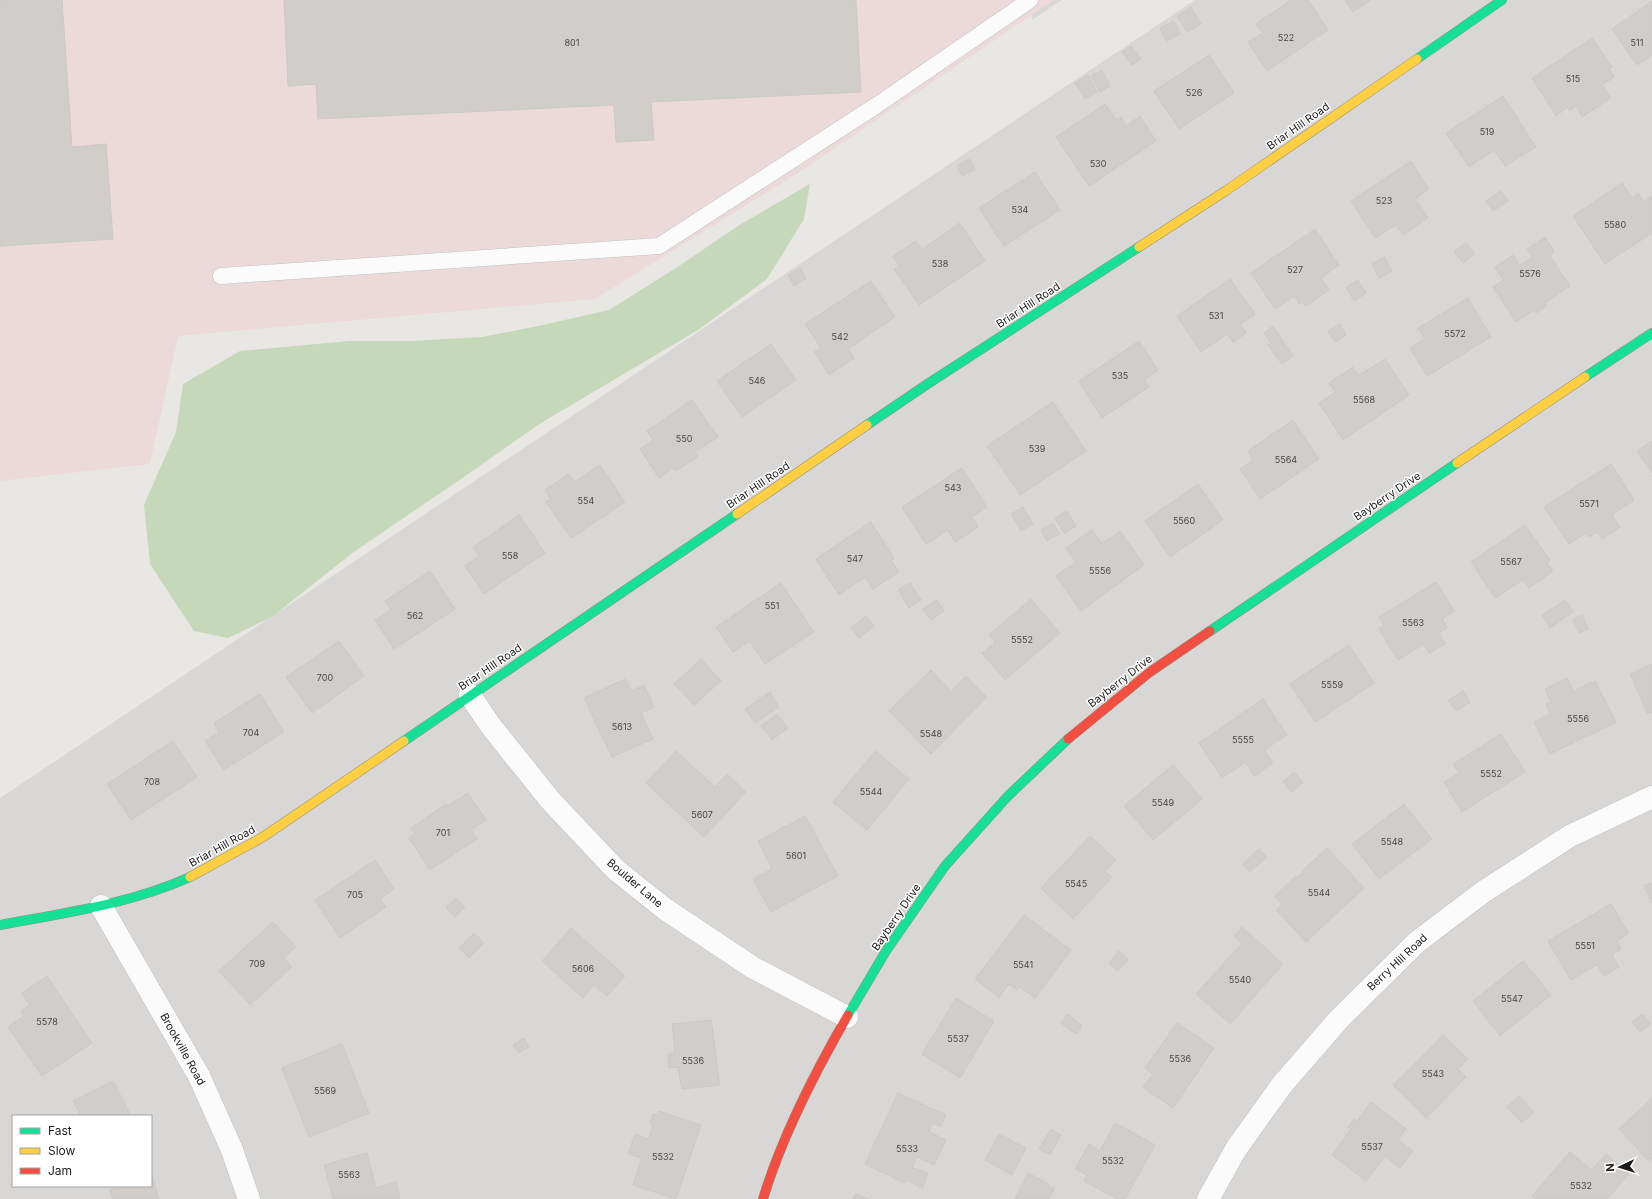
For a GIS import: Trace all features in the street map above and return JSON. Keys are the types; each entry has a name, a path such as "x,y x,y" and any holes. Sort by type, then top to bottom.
{"street":[{"name":"Briar Hill Road","path":"0,925 101,906 164,888 215,866 263,837 923,388 1227,190 1502,0"},
{"name":"Bayberry Drive","path":"763,1199 771,1172 805,1096 847,1017 886,951 945,866 1008,796 1077,731 1150,672 1652,332"},
{"name":"Boulder Lane","path":"470,695 490,725 550,800 616,870 665,909 752,967 847,1017"},
{"name":"Berry Hill Road","path":"1208,1199 1236,1149 1281,1086 1339,1019 1417,942 1483,892 1570,836 1652,798"},
{"name":"Brookville Road","path":"101,906 199,1076 232,1150 249,1199"}],"lane":[{"path":"221,276 659,246 877,104 1030,0"}],"shaded area":[{"path":"0,0 1054,0 798,173 595,299 178,336 150,464 0,481"},
{"path":"1031,0 1062,0 1032,20"},
{"path":"1195,0 1652,0 1652,1199 0,1199 0,798"}],"green space":[{"path":"810,184 804,219 767,279 698,330 541,423 351,554 272,617 228,638 194,631 150,564 144,505 176,432 183,384 240,351 349,341 412,341 482,337 609,310 676,268 741,224"}],"building":[{"path":"0,0 62,0 72,147 106,144 113,239 0,246"},
{"path":"284,0 856,0 861,92 651,102 654,140 616,142 614,105 318,119 316,84 288,86"},
{"path":"1291,0 1308,0 1328,30 1267,71 1248,42 1263,33 1256,24"},
{"path":"1345,0 1371,0 1353,12"},
{"path":"1652,1 1652,55 1637,65 1612,29"},
{"path":"1191,7 1201,24 1187,32 1177,16"},
{"path":"1174,21 1180,34 1167,41 1160,28"},
{"path":"1592,38 1612,67 1609,69 1614,77 1602,85 1611,98 1582,117 1576,106 1570,110 1568,107 1556,116 1532,78"},
{"path":"1131,46 1141,59 1132,65 1122,52"},
{"path":"1209,55 1234,93 1179,129 1154,91"},
{"path":"1102,70 1110,86 1100,92 1091,76"},
{"path":"1088,75 1097,92 1085,99 1075,83"},
{"path":"1503,96 1536,147 1505,166 1494,150 1469,167 1446,133"},
{"path":"1105,104 1116,120 1121,117 1126,126 1140,116 1156,141 1089,186 1056,137"},
{"path":"969,159 975,170 962,176 957,166"},
{"path":"1411,161 1429,189 1415,199 1428,218 1403,235 1396,225 1375,238 1351,201"},
{"path":"1035,172 1060,210 1004,246 979,208"},
{"path":"1622,183 1632,198 1638,193 1643,202 1652,196 1652,233 1605,264 1573,216"},
{"path":"1501,191 1508,201 1493,211 1486,201"},
{"path":"960,223 985,261 919,305 894,269 899,266 893,256 916,241 922,249"},
{"path":"1315,229 1339,265 1321,278 1329,290 1306,306 1302,302 1299,304 1294,296 1275,309 1251,273"},
{"path":"1545,237 1554,251 1550,256 1570,286 1545,303 1547,306 1536,313 1534,310 1516,322 1493,287 1503,280 1495,267 1513,255 1519,266 1532,257 1527,249"},
{"path":"1466,243 1475,254 1463,263 1454,252"},
{"path":"1385,257 1392,271 1379,278 1372,264"},
{"path":"800,268 806,278 794,286 788,275"},
{"path":"1230,279 1255,314 1240,325 1246,333 1233,342 1227,334 1201,352 1177,316"},
{"path":"1358,280 1366,293 1354,301 1346,287"},
{"path":"871,281 895,317 848,349 854,358 829,375 814,352 821,348 805,324"},
{"path":"1468,298 1491,337 1427,376 1410,348 1425,339 1418,328"},
{"path":"1340,324 1346,335 1335,342 1328,331"},
{"path":"1273,326 1293,356 1282,364 1268,345 1271,343 1264,333"},
{"path":"1139,341 1158,370 1144,380 1149,387 1102,418 1079,381"},
{"path":"771,344 796,380 742,417 717,381"},
{"path":"1385,359 1409,395 1343,440 1319,403 1335,392 1329,383 1353,367 1358,376"},
{"path":"692,400 718,437 695,452 698,456 676,471 673,468 659,478 640,449 653,440 647,431"},
{"path":"1053,402 1086,451 1020,495 987,446"},
{"path":"1293,420 1319,459 1260,499 1240,469 1253,460 1248,451"},
{"path":"1652,441 1652,473 1637,451"},
{"path":"1611,464 1634,500 1612,515 1620,527 1602,539 1597,532 1589,537 1586,533 1569,544 1544,507"},
{"path":"600,465 625,502 571,538 546,502 551,499 545,490 569,474 574,482"},
{"path":"962,468 987,507 972,517 978,527 955,542 948,530 926,544 902,507"},
{"path":"1198,484 1223,520 1170,557 1145,521"},
{"path":"1023,507 1033,524 1021,531 1011,514"},
{"path":"1067,511 1076,526 1064,533 1055,518"},
{"path":"519,515 545,553 484,594 465,566 479,556 473,547"},
{"path":"871,522 894,558 891,560 899,572 873,589 865,577 839,595 816,559"},
{"path":"1053,523 1059,534 1047,541 1041,530"},
{"path":"1525,525 1550,560 1547,563 1553,571 1529,588 1523,580 1495,598 1471,562"},
{"path":"1092,530 1102,544 1120,531 1144,565 1081,611 1056,576 1076,562 1066,548"},
{"path":"430,571 455,609 394,649 375,620 391,610 385,601"},
{"path":"1436,582 1454,611 1442,619 1447,628 1439,633 1445,644 1429,653 1424,644 1398,660 1379,629 1384,625 1379,617"},
{"path":"781,583 814,632 765,664 750,641 733,652 716,627"},
{"path":"910,583 921,600 909,608 898,590"},
{"path":"1031,599 1060,633 1005,680 982,653 995,643 989,635"},
{"path":"937,600 944,611 931,620 923,609"},
{"path":"1565,600 1573,612 1550,628 1542,615"},
{"path":"1582,615 1588,629 1579,633 1573,619"},
{"path":"866,616 874,626 859,638 851,628"},
{"path":"339,641 364,676 312,713 286,677"},
{"path":"1349,645 1374,683 1315,722 1290,684"},
{"path":"701,659 721,681 694,705 674,684"},
{"path":"1652,664 1652,712 1648,714 1630,674"},
{"path":"931,670 951,691 966,676 987,697 931,754 889,711"},
{"path":"1567,678 1574,691 1595,681 1616,722 1550,754 1534,722 1550,714 1546,704 1551,702 1545,689"},
{"path":"625,679 631,691 644,685 654,707 641,713 653,739 612,757 584,698"},
{"path":"1464,691 1470,702 1456,711 1448,700"},
{"path":"770,692 779,707 755,723 745,709"},
{"path":"260,694 284,732 224,770 205,741 219,732 214,723"},
{"path":"1263,699 1287,735 1264,750 1273,763 1254,776 1246,762 1222,778 1199,743"},
{"path":"777,714 788,728 772,740 761,726"},
{"path":"1501,734 1525,772 1462,812 1444,782 1459,773 1453,764"},
{"path":"173,741 197,777 131,820 107,784"},
{"path":"676,751 715,787 727,774 746,792 704,837 646,783"},
{"path":"875,751 909,779 867,830 833,802"},
{"path":"1173,765 1202,799 1153,840 1124,806"},
{"path":"1294,772 1303,782 1292,792 1283,782"},
{"path":"468,793 486,820 471,830 477,839 430,870 409,838 415,834 411,828 446,804 447,806"},
{"path":"1404,804 1432,839 1379,879 1352,844"},
{"path":"805,816 838,876 771,912 753,879 772,869 758,841"},
{"path":"1090,836 1116,860 1105,871 1112,877 1073,919 1041,888"},
{"path":"1327,848 1364,888 1306,942 1276,910 1282,904 1275,896 1296,876 1297,878 1303,872 1302,871"},
{"path":"1259,849 1267,857 1250,872 1243,864"},
{"path":"375,860 394,889 380,899 386,907 340,938 315,900"},
{"path":"1652,883 1652,903 1644,886"},
{"path":"456,898 465,907 455,917 446,907"},
{"path":"1611,904 1629,933 1617,941 1621,949 1612,955 1619,967 1604,976 1597,965 1571,980 1548,941"},
{"path":"1024,915 1071,950 1035,998 1020,987 1017,990 1009,984 999,997 975,979"},
{"path":"273,922 296,947 284,958 292,967 250,1005 219,971"},
{"path":"1242,927 1283,964 1230,1024 1196,994 1242,943 1234,936"},
{"path":"571,928 625,976 607,996 594,985 583,998 542,961"},
{"path":"474,933 484,943 469,958 459,948"},
{"path":"1118,951 1128,959 1118,971 1109,964"},
{"path":"1523,961 1551,995 1500,1036 1473,1001"},
{"path":"47,976 92,1043 42,1076 8,1027 24,1016 21,1011 30,1005 22,993"},
{"path":"956,998 994,1021 960,1078 922,1054"},
{"path":"1068,1014 1082,1026 1076,1034 1061,1023"},
{"path":"1642,1014 1651,1024 1640,1032 1632,1022"},
{"path":"711,1020 720,1085 682,1089 678,1067 669,1068 668,1054 675,1052 672,1024"},
{"path":"1177,1023 1214,1048 1173,1108 1143,1087 1153,1074 1145,1068"},
{"path":"1443,1035 1468,1059 1458,1069 1466,1077 1426,1118 1393,1085"},
{"path":"524,1038 529,1047 519,1053 513,1045"},
{"path":"342,1044 369,1113 309,1137 282,1068"},
{"path":"113,1081 130,1115 80,1115 73,1101"},
{"path":"898,1093 946,1115 941,1126 933,1123 929,1132 946,1140 934,1165 917,1157 912,1167 928,1174 922,1188 906,1180 905,1183 865,1164"},
{"path":"1519,1096 1534,1112 1522,1123 1507,1107"},
{"path":"1652,1098 1652,1158 1649,1161 1619,1129"},
{"path":"1371,1102 1406,1129 1398,1140 1413,1151 1400,1168 1385,1156 1366,1181 1332,1155 1351,1129 1348,1127 1354,1119 1357,1121"},
{"path":"659,1111 701,1125 676,1199 633,1185 642,1158 628,1154 635,1134 649,1139 653,1125 650,1124 653,1114 657,1115"},
{"path":"1115,1123 1155,1145 1125,1199 1117,1199 1084,1181 1087,1175 1075,1169 1089,1144 1100,1151"},
{"path":"1051,1129 1061,1135 1050,1155 1039,1149"},
{"path":"999,1134 1026,1148 1012,1175 985,1160"},
{"path":"1570,1152 1592,1170 1606,1154 1629,1174 1607,1199 1536,1199 1532,1196"},
{"path":"367,1153 376,1188 396,1182 400,1199 333,1199 324,1165"},
{"path":"1028,1173 1049,1184 1048,1186 1054,1189 1049,1199 1015,1199"},
{"path":"152,1176 159,1199 113,1199 110,1190 120,1187 152,1187"},
{"path":"855,1194 869,1199 853,1199"}],"traffic: fast":[{"path":"1417,59 1502,0"},
{"path":"867,425 1139,247"},
{"path":"1585,377 1652,333"},
{"path":"1210,631 1457,463"},
{"path":"404,741 737,514"},
{"path":"848,1015 886,951 945,866 1008,796 1068,739"},
{"path":"0,925 72,912 120,901 190,877"}],"traffic: slow":[{"path":"1139,247 1227,190 1417,59"},
{"path":"1457,463 1585,377"},
{"path":"737,514 867,425"},
{"path":"190,877 263,837 404,741"}],"traffic: jam":[{"path":"1068,739 1150,672 1210,631"},
{"path":"763,1199 780,1152 800,1105 823,1059 848,1015"}]}
